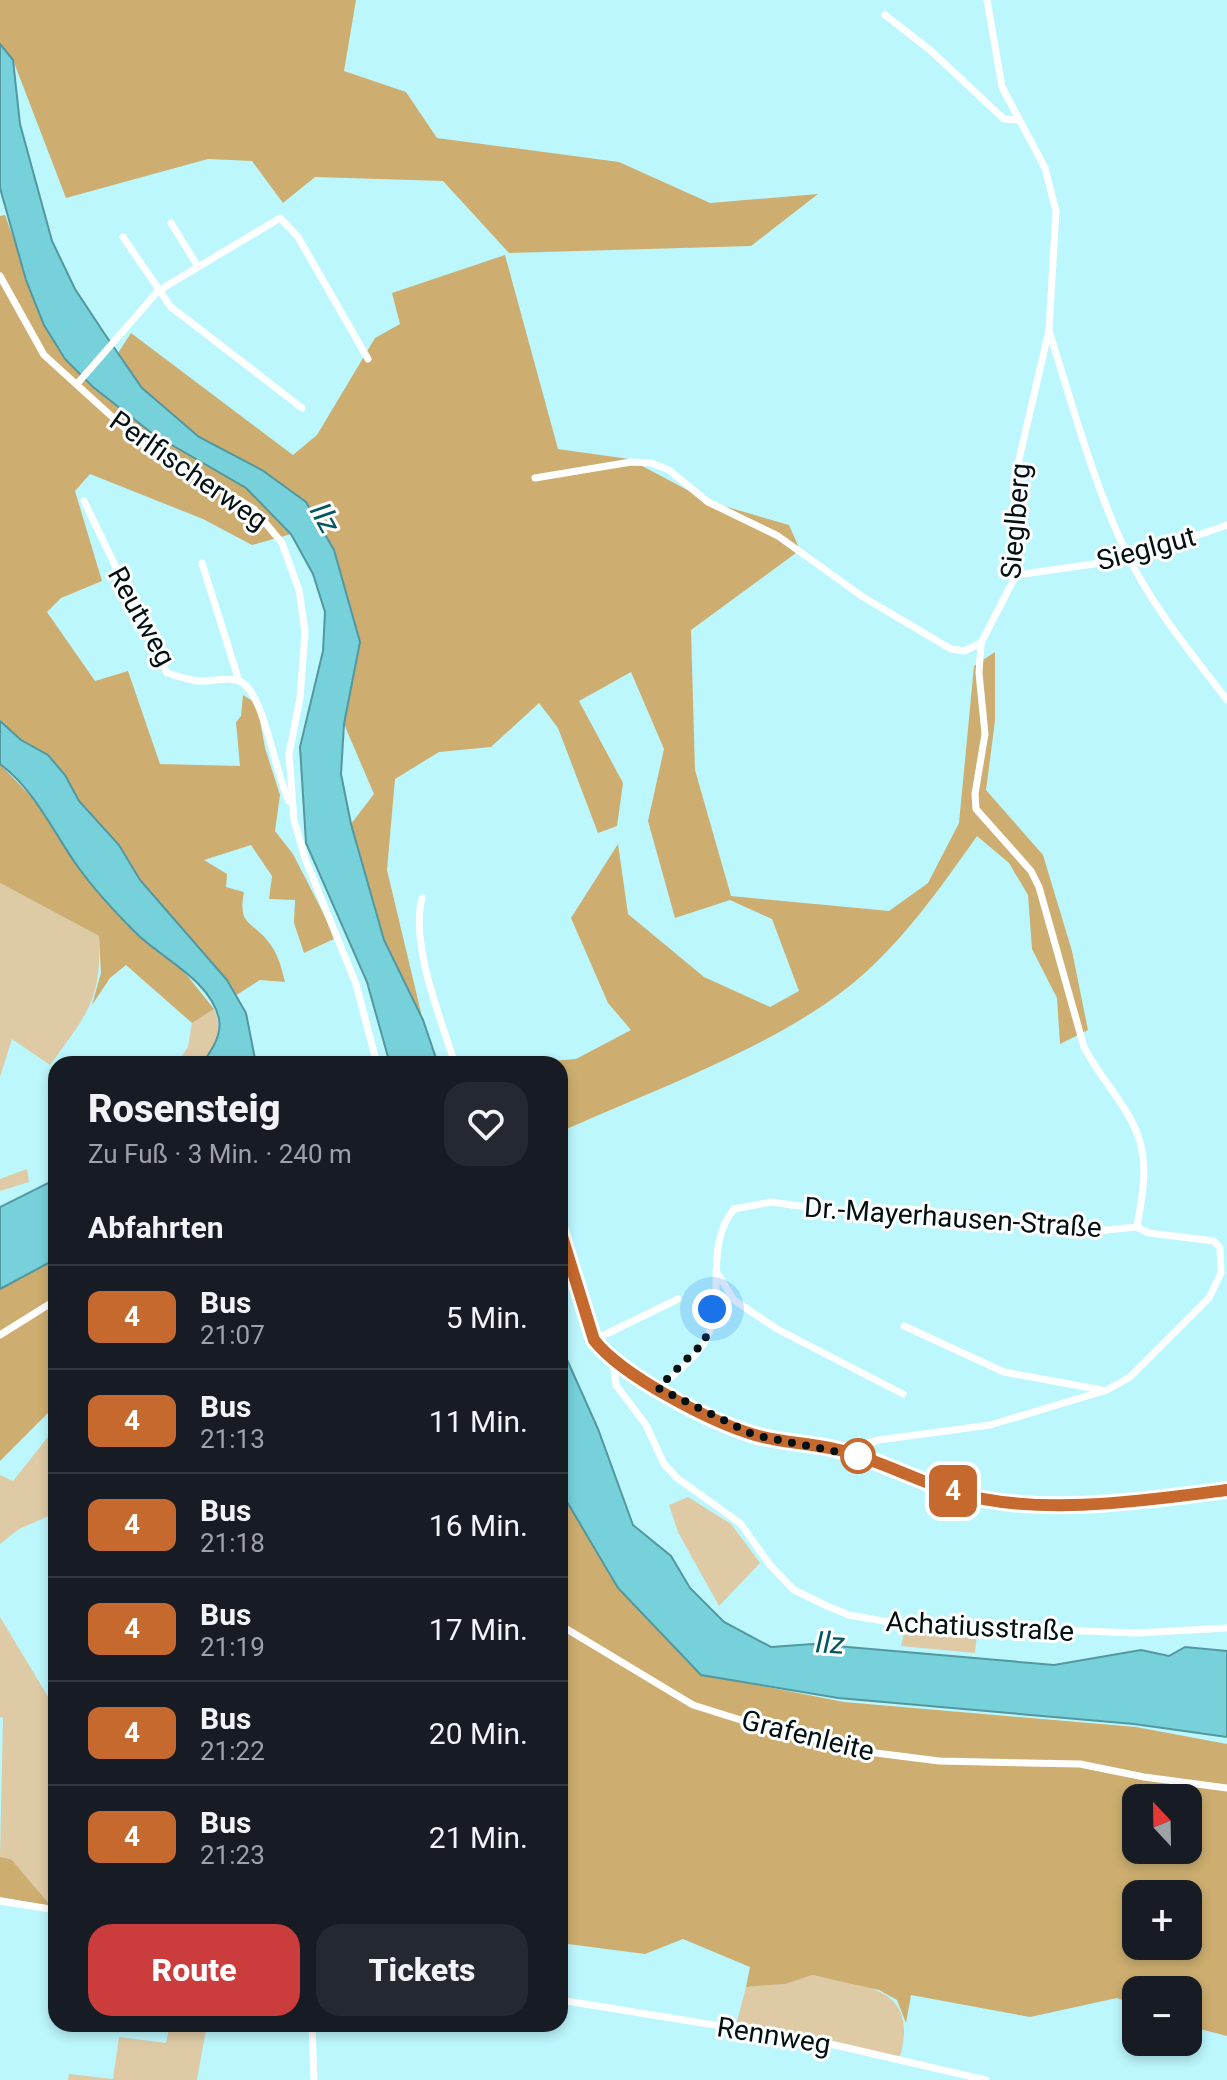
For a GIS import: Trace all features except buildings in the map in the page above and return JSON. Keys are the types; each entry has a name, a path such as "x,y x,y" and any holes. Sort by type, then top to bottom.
{"street":[{"path":"987,0 1002,87 1017,120"},
{"name":"Sieglberg","path":"885,15 930,50 1004,119 1017,120 1045,168 1056,211 1049,330 1014,481 1016,575 981,643"},
{"path":"79,380 158,291 280,218 298,237 368,359"},
{"path":"171,223 197,265"},
{"path":"123,237 158,291 190,324 302,408"},
{"name":"Perlfischerweg","path":"0,276 44,355 79,380 155,453 254,509 282,543 299,590 305,632 300,698 289,754 292,807 306,861 356,984 375,1056"},
{"path":"1049,330 1094,471 1129,559 1190,651 1227,700"},
{"path":"535,478 631,462 651,463 669,470 708,502 778,536 863,597 951,649 964,651 981,643 979,673 985,734 975,794 976,809 1031,871 1039,887 1084,1047 1097,1073 1136,1130 1143,1170 1137,1227"},
{"name":"Reutweg","path":"84,501 167,673 196,681 239,681"},
{"name":"Sieglgut","path":"1016,575 1129,559 1227,525"},
{"path":"202,563 239,681 250,689 262,708 276,772 292,807"},
{"path":"422,898 419,923 431,998 452,1056"},
{"name":"Dr.-Mayerhausen-Straße","path":"658,1388 705,1341 716,1271 717,1241 725,1220 734,1209 771,1202 835,1211 910,1209 1095,1231 1137,1227 1149,1233 1214,1241 1220,1248 1221,1273 1209,1298 1130,1377 1107,1390"},
{"path":"568,1256 594,1340 613,1361 658,1388 754,1435 842,1450 957,1493 1013,1501 1105,1504 1227,1490"},
{"path":"716,1271 734,1300 777,1329 903,1394"},
{"path":"594,1340 678,1299"},
{"path":"0,1335 48,1305"},
{"path":"904,1326 1004,1372 1040,1381 1107,1390"},
{"name":"Achatiusstraße","path":"613,1361 616,1385 646,1425 664,1464 677,1478 740,1523 770,1565 794,1590 849,1615 900,1624 1137,1633 1227,1628"},
{"path":"842,1450 879,1440 990,1425 1107,1390"},
{"name":"Grafenleite","path":"568,1630 693,1705 760,1726 876,1753 923,1759 1080,1764 1144,1777 1227,1788"},
{"path":"0,1901 48,1909"},
{"name":"Rennweg","path":"568,2001 826,2043 986,2080"},
{"path":"312,2032 314,2080"}],"shaded area":[{"path":"0,0 356,0 344,71 406,92 437,138 619,162 710,203 818,194 751,246 509,253 443,181 315,177 283,203 252,161 208,159 66,198 13,60 0,44"},
{"path":"5,215 44,324 65,359 93,387 246,488 291,534 252,545 203,519 90,474 75,491 102,581 61,598 47,612 95,681 128,671 160,764 240,766 236,722 241,716 243,695 257,704 265,748 280,795 275,831 293,854 336,938 304,953 294,923 295,900 269,899 272,876 251,845 204,860 227,874 226,887 244,892 244,916 274,950 285,982 260,980 235,996 227,980 140,880 119,845 79,801 65,775 48,756 21,740 0,721 0,216"},
{"path":"505,255 558,449 629,459 710,502 789,525 800,550 691,630 695,770 731,896 889,911 928,883 959,823 974,666 995,652 995,721 986,790 1043,855 1072,951 1088,1030 1060,1044 1057,998 1032,949 1028,895 1009,863 977,836 901,936 847,988 816,1010 746,1050 568,1129 568,1060 576,1059 631,1030 608,1003 571,918 618,844 628,914 704,977 770,1007 799,991 772,919 730,900 675,918 648,821 664,749 631,672 579,701 623,783 617,826 598,833 558,728 539,703 491,747 439,752 395,779 387,870 423,1021 384,940 351,824 374,794 344,724 360,642 334,550 262,470 199,437 142,388 118,353 131,333 293,455 317,435 375,338 400,324 392,293"},
{"path":"0,764 41,807 79,868 137,935 177,963 214,1009 192,1023 126,965 110,978 92,1005 101,973 99,936 0,883"},
{"path":"0,883 99,936 99,958 98,977 89,1006 56,1056 48,1056 48,1064 12,1039 0,1077"},
{"path":"214,1009 218,1031 207,1056 182,1056 188,1047 192,1023"},
{"path":"27,1169 29,1182 0,1191 0,1179"},
{"path":"48,1263 48,1413 0,1461 0,1289"},
{"path":"48,1437 48,1516 19,1529 0,1544 0,1475 13,1481"},
{"path":"688,1497 731,1524 760,1563 719,1606 678,1532 669,1505"},
{"path":"568,1504 618,1588 700,1674 844,1702 1136,1727 1227,1744 1227,2036 1202,2030 1202,1976 1122,1976 1122,2000 1117,1998 1030,2017 911,1995 906,2023 897,2000 879,1990 812,1975 785,1984 746,1987 750,1967 683,1939 645,1954 568,1944"},
{"path":"0,1617 48,1697 48,1902 11,1859 0,1857 3,1718 0,1717"},
{"path":"905,1629 977,1634 975,1653 901,1646"},
{"path":"0,1857 11,1859 48,1905 0,1897"},
{"path":"811,1975 869,1988 884,1994 896,2004 902,2017 904,2036 899,2060 735,2029 746,1987 785,1984"},
{"path":"168,2032 206,2032 197,2080 68,2080 69,2074 113,2079 119,2037 166,2043"}],"water":[{"path":"0,44 13,60 20,124 52,241 75,289 104,333 142,388 199,437 262,470 306,502 334,550 360,642 344,724 341,774 351,824 384,940 423,1020 435,1056 388,1056 367,982 306,843 300,747 323,651 325,612 313,574 291,534 246,488 153,434 93,387 65,359 44,325 26,280 0,188"},
{"path":"0,721 21,740 48,755 65,775 79,801 119,845 140,880 227,980 246,1013 254,1056 207,1056 219,1031 219,1019 206,992 145,941 105,900 78,867 23,786 0,764"},
{"path":"48,1183 48,1263 0,1289 0,1207"},
{"path":"568,1362 598,1429 633,1525 671,1556 690,1588 724,1622 771,1647 813,1644 1054,1665 1141,1650 1169,1656 1185,1647 1227,1651 1227,1737 1134,1724 838,1698 701,1675 618,1588 568,1504"}],"bus line":[{"name":"4","path":"568,1249 594,1340 603,1352 658,1388 717,1420 754,1435 842,1450 957,1493 1013,1501 1136,1503 1227,1490"}],"route":[{"path":"712,1309 705,1341 687,1363 658,1388 717,1420 754,1435 842,1450 858,1456"}],"water label":[{"name":"Ilz","path":"325,518"},
{"name":"Ilz","path":"830,1643"}]}
